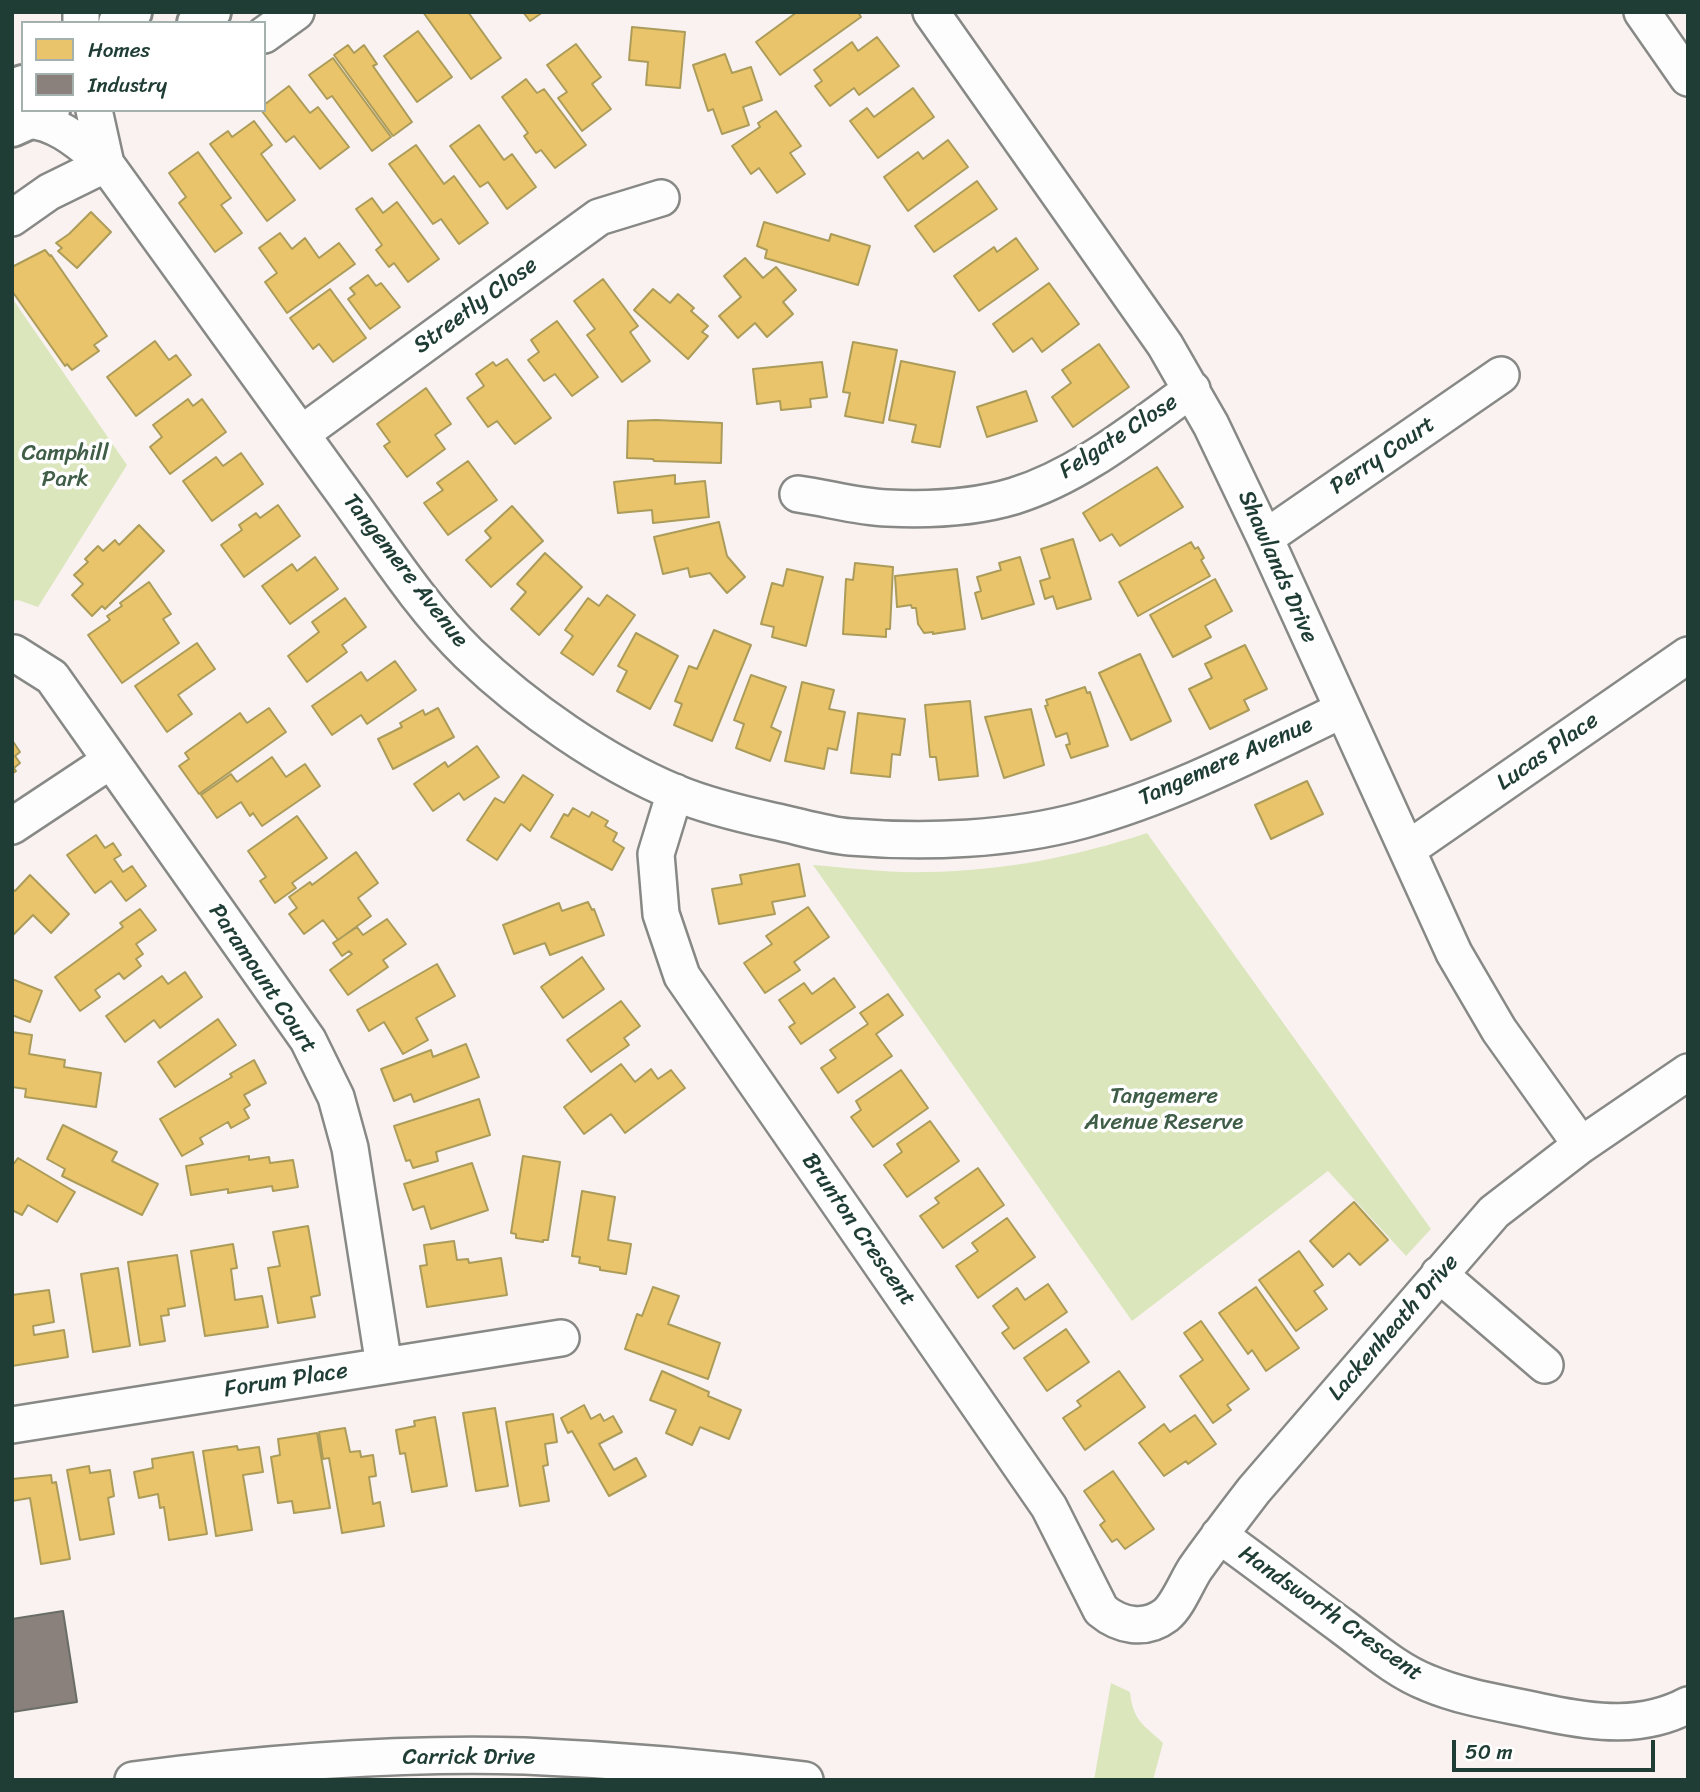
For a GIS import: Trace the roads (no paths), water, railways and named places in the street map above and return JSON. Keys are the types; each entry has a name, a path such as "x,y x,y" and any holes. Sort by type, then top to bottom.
{"street":[{"path":"266,34 296,12"},
{"name":"Shawlands Drive","path":"931,12 1165,345 1192,389 1265,538 1454,953 1499,1030 1581,1145"},
{"path":"1642,12 1688,78"},
{"name":"Tangemere Avenue","path":"31,112 42,122 59,129 106,164 413,588 469,654 543,717 631,771 675,792 752,816 846,837 950,840 995,835 1080,821 1143,800 1205,776 1342,710"},
{"name":"Tangemere Avenue","path":"94,112 106,164"},
{"path":"12,218 49,192 106,164"},
{"name":"Streetly Close","path":"301,434 599,217 661,198"},
{"name":"Perry Court","path":"1265,538 1502,375"},
{"name":"Felgate Close","path":"798,494 884,508 966,507 1014,496 1062,477 1107,450 1192,389"},
{"name":"Paramount Court","path":"14,653 52,677 308,1040 336,1097 350,1148 384,1366"},
{"name":"Lucas Place","path":"1408,849 1688,655"},
{"path":"12,826 110,761"},
{"name":"Brunton Crescent","path":"675,792 656,854 661,914 682,976 1049,1507 1101,1610 1113,1620 1128,1625 1143,1625"},
{"name":"Lackenheath Drive","path":"1143,1625 1168,1614 1219,1535 1254,1490 1494,1212 1581,1145 1688,1072"},
{"path":"1440,1274 1545,1365"},
{"name":"Forum Place","path":"12,1425 561,1338"},
{"name":"Handsworth Crescent","path":"1219,1535 1391,1663 1427,1683 1468,1696 1588,1721 1620,1723 1651,1719 1688,1705"},
{"name":"Carrick Drive","path":"133,1780 324,1760 454,1768 523,1756 617,1771 789,1779"}],"park label":[{"name":"Camphill Park","path":"65,467"},
{"name":"Tangemere Avenue Reserve","path":"1164,1110"}]}
